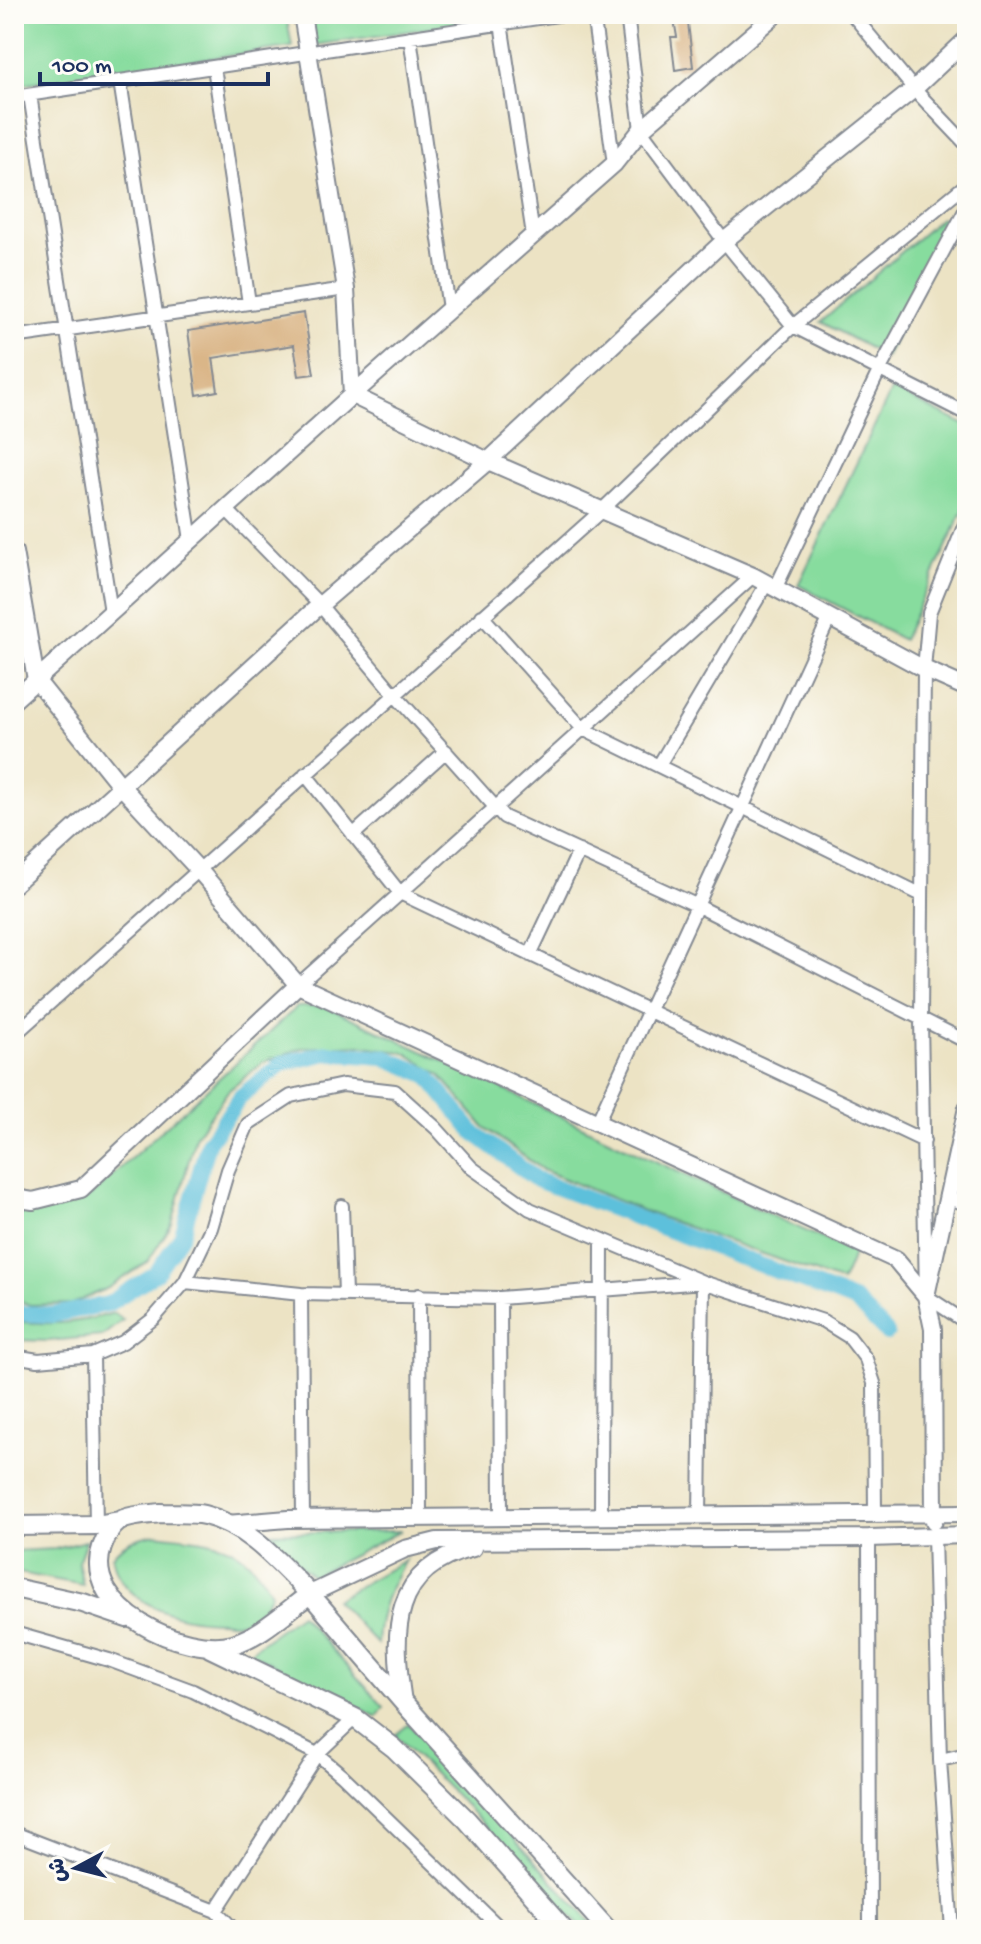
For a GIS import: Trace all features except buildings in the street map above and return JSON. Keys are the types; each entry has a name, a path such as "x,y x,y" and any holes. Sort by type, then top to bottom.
{"main road":[{"path":"302,14 346,289 352,395"},
{"path":"14,700 614,164 641,130 776,14"},
{"path":"14,884 320,605 488,461 724,241 914,89 967,39"},
{"path":"352,395 488,461 765,582 924,669 967,688"},
{"path":"14,552 36,680 120,785 198,869 298,985 896,1260 926,1296"},
{"path":"14,1198 33,1201 81,1189 298,985"},
{"path":"934,1536 933,1329 926,1296 966,1116"},
{"path":"14,1526 96,1525 160,1513 204,1515 227,1524 262,1547 310,1594 608,1930"},
{"path":"227,1524 303,1519 967,1513"},
{"path":"119,1521 105,1538 99,1554 100,1572 117,1604 136,1621"},
{"path":"14,1588 83,1603 136,1621 179,1642 208,1647 248,1639 310,1594 421,1543 967,1535"},
{"path":"403,1702 398,1671 398,1628 413,1585 421,1572 436,1560 498,1542"},
{"path":"208,1647 355,1718 394,1748 467,1820 564,1930"}],"street":[{"path":"14,97 564,14"},
{"path":"593,14 614,164"},
{"path":"627,14 641,130 724,241 793,326 967,414"},
{"path":"852,14 914,89 967,145"},
{"path":"501,23 533,235"},
{"path":"410,37 449,309"},
{"path":"214,67 249,303"},
{"path":"120,81 191,540"},
{"path":"30,95 111,612"},
{"path":"14,1035 601,511 793,326 967,184"},
{"path":"659,765 765,582 967,207"},
{"path":"14,337 346,289"},
{"path":"226,509 320,605 504,817 698,906 967,1042"},
{"path":"967,519 929,613 924,669 921,1020 926,1296 967,1323"},
{"path":"298,985 583,729 765,582"},
{"path":"482,616 583,729 922,895"},
{"path":"597,1123 830,617"},
{"path":"353,835 446,751"},
{"path":"305,774 400,893 924,1141"},
{"path":"530,955 579,851"},
{"path":"14,1356 38,1360 93,1355 123,1342 153,1319 185,1282 211,1228 228,1170 248,1124 291,1096 343,1085 395,1091 436,1128 472,1168 530,1209 703,1282 823,1321 849,1337 866,1359 874,1383 875,1514"},
{"path":"946,1196 967,1205"},
{"path":"342,1206 345,1294"},
{"path":"601,1517 602,1240"},
{"path":"185,1282 301,1294 500,1298 703,1282"},
{"path":"700,1516 703,1282"},
{"path":"301,1294 303,1519"},
{"path":"419,1295 420,1519"},
{"path":"500,1298 501,1518"},
{"path":"93,1355 96,1525"},
{"path":"934,1536 940,1760 952,1930"},
{"path":"869,1538 870,1930"},
{"path":"14,1633 109,1660 193,1691 317,1754 502,1930"},
{"path":"216,1911 317,1754 355,1718"},
{"path":"940,1760 967,1754"},
{"path":"14,1833 216,1911 234,1930"}],"green space":[{"path":"14,14 286,14 292,47 14,85"},
{"path":"312,14 525,14 315,45"},
{"path":"941,218 949,224 886,357 821,322"},
{"path":"892,389 967,426 967,502 903,640 798,585"},
{"path":"325,1006 854,1253 842,1282 646,1212 543,1170 484,1127 440,1075 406,1053 360,1045 302,1048 262,1063 228,1091 195,1137 172,1224 148,1261 108,1288 72,1304 30,1305 14,1299 14,1212 57,1208 90,1196 297,1007"},
{"path":"114,1313 123,1320 102,1336 49,1341 14,1340 14,1321 64,1323"},
{"path":"401,1531 313,1576 259,1533"},
{"path":"155,1534 208,1541 237,1552 260,1575 271,1593 269,1598 254,1614 238,1622 187,1618 154,1607 127,1587 112,1556 126,1544"},
{"path":"86,1541 78,1562 83,1585 14,1572 14,1551 55,1549"},
{"path":"405,1560 385,1600 377,1644 335,1600"},
{"path":"300,1614 384,1707 377,1717 249,1652"},
{"path":"409,1724 598,1930 583,1930 395,1735"}],"waterway":[{"path":"14,1313 53,1315 108,1304 156,1273 182,1235 208,1143 241,1096 283,1063 328,1053 384,1057 427,1075 473,1132 537,1180 855,1301 887,1333"}]}
